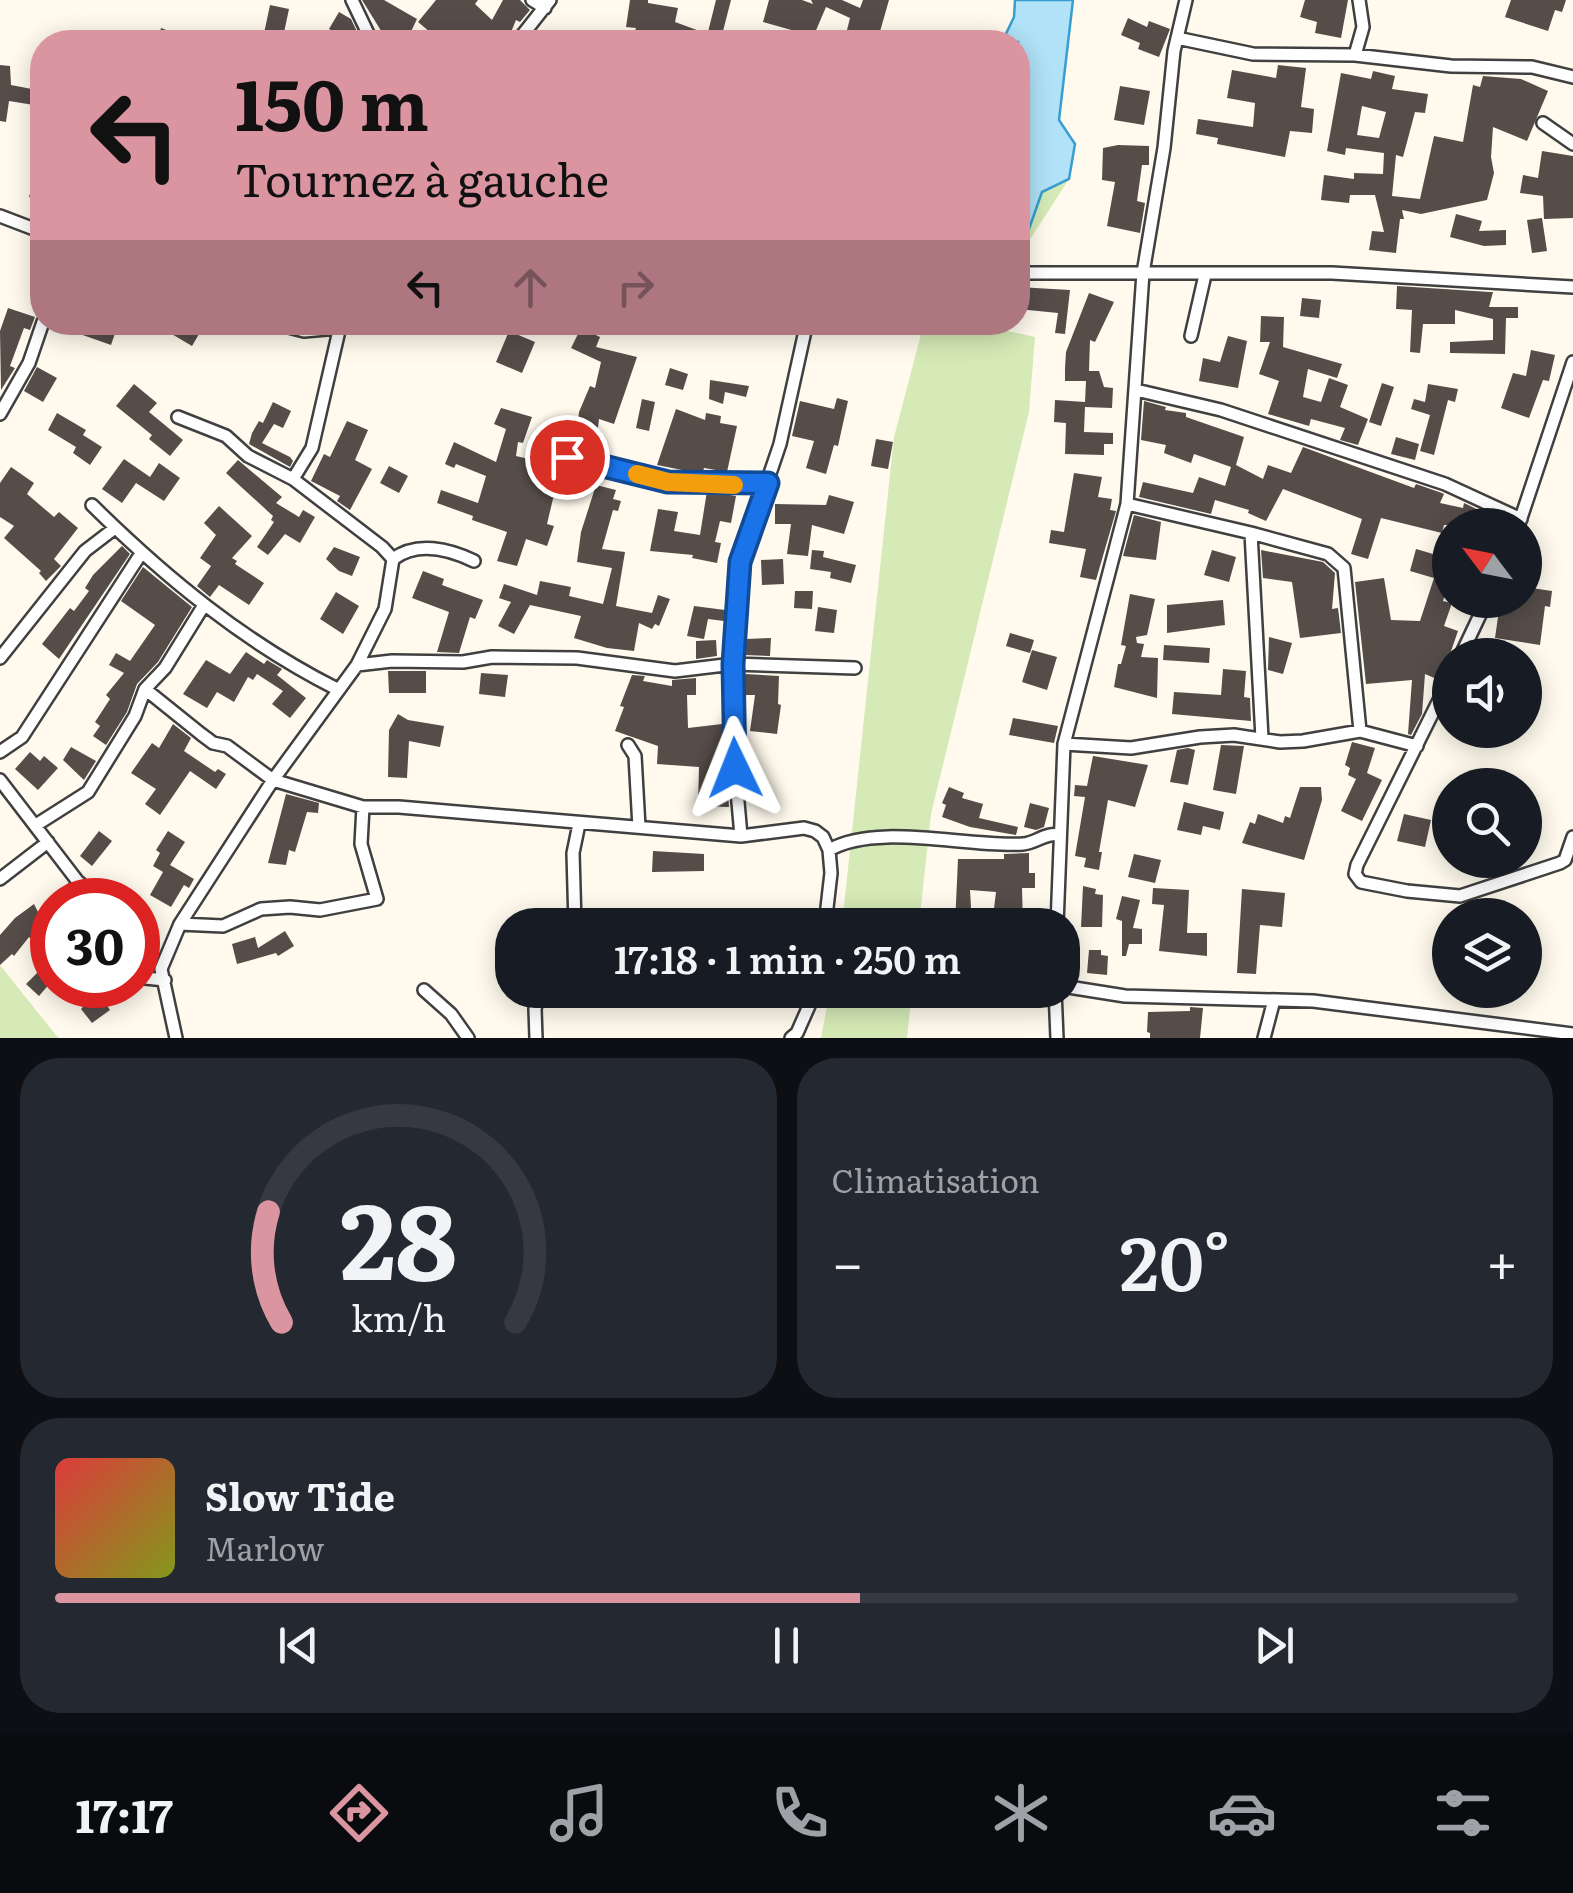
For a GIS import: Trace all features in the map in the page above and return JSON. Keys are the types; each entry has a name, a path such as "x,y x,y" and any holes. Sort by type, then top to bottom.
{"street":[{"path":"352,0 366,30"},
{"path":"527,30 548,4 532,0"},
{"path":"1057,908 1064,744 1127,504 1143,273 1186,0"},
{"path":"1354,55 1364,27 1358,0"},
{"path":"1177,38 1253,54 1354,55 1451,66 1532,67 1573,77"},
{"path":"1542,123 1573,144"},
{"path":"0,216 30,227"},
{"path":"1030,273 1332,272 1573,286"},
{"path":"1191,336 1206,275"},
{"path":"0,414 29,363 39,335"},
{"path":"293,479 312,448 338,335"},
{"path":"742,836 735,768 733,664 740,562 780,444 804,335"},
{"path":"1525,508 1573,362"},
{"path":"1136,390 1222,410 1444,484 1492,508"},
{"path":"178,417 226,436 248,456 293,479 393,559"},
{"path":"567,457 668,482 768,483"},
{"path":"1127,504 1328,554 1344,568 1360,731"},
{"path":"92,505 204,606 290,666 337,690"},
{"path":"0,658 84,552 114,528"},
{"path":"1251,533 1262,738"},
{"path":"176,1038 161,969 180,924 273,780 357,665 386,609 393,559 404,551 448,548 474,561"},
{"path":"0,752 22,737 142,552"},
{"path":"36,825 88,792 134,716 145,689 165,668 204,606"},
{"path":"357,665 392,660 463,662 492,657 578,658 676,672 733,664 855,668"},
{"path":"145,689 201,734 227,746 273,780 363,808 742,836 804,828 823,836 830,850 832,873 827,908"},
{"path":"1432,715 1356,865 1355,874 1361,882 1460,896 1560,863 1565,860 1573,837"},
{"path":"1064,744 1131,748 1234,735 1303,742 1360,731 1417,746"},
{"path":"628,745 635,756 639,827"},
{"path":"0,780 76,878"},
{"path":"180,924 223,926 261,909 320,910 377,899 361,844 363,808"},
{"path":"575,908 573,853 579,824"},
{"path":"830,850 842,842 900,837 1026,844 1060,835"},
{"path":"0,879 48,842"},
{"path":"160,980 165,980"},
{"path":"1080,989 1125,996 1313,1000 1573,1034"},
{"path":"424,990 452,1014 468,1038"},
{"path":"1264,1038 1274,1000"},
{"path":"536,1008 536,1038"},
{"path":"791,1038 808,1008"},
{"path":"1056,1008 1057,1038"}],"green space":[{"path":"1069,179 1030,239 1030,226 1042,192"},
{"path":"921,335 1035,337 1029,412 931,814 921,908 844,908 894,437"},
{"path":"0,965 30,1003 30,1008 34,1008 59,1038 0,1038"},
{"path":"827,1008 910,1008 907,1038 821,1038"}],"water":[{"path":"1015,0 1073,0 1059,120 1075,144 1069,179 1042,192 1030,226 1030,30 1008,30 1014,17"}],"building":[{"path":"362,0 384,0 417,19 412,30 381,30"},
{"path":"436,0 478,0 475,4 492,20 503,0 520,0 530,10 520,22 516,20 512,30 428,30 418,22"},
{"path":"630,0 648,0 678,8 675,22 697,30 635,30 626,27"},
{"path":"716,0 731,0 723,30 708,30"},
{"path":"769,0 813,4 811,0 842,0 860,8 863,0 889,0 880,30 847,30 850,18 826,7 816,30 791,30 763,22"},
{"path":"1305,0 1348,0 1341,38 1315,33 1317,22 1300,17"},
{"path":"1511,0 1566,0 1562,12 1555,10 1548,31 1505,17"},
{"path":"270,5 289,9 285,30 265,30"},
{"path":"339,12 351,19 356,30 331,30"},
{"path":"1128,18 1147,27 1149,21 1170,29 1159,57 1138,49 1140,43 1121,35"},
{"path":"0,65 10,66 11,85 30,89 30,104 9,101 6,122 0,121"},
{"path":"1278,65 1306,68 1301,107 1314,109 1312,133 1290,131 1285,157 1217,144 1218,138 1196,134 1198,119 1253,127 1255,103 1227,98 1232,70 1276,78"},
{"path":"1373,71 1395,76 1392,89 1428,94 1425,113 1415,112 1403,157 1396,155 1392,196 1420,199 1434,136 1463,142 1473,85 1480,87 1483,76 1521,79 1548,91 1527,141 1493,127 1494,173 1487,200 1421,214 1402,210 1404,219 1400,219 1396,253 1369,250 1372,231 1384,232 1375,195 1350,195 1349,203 1321,200 1324,175 1354,179 1354,173 1383,174 1384,153 1346,148 1345,155 1327,151 1341,73 1371,79","holes":["1362,106 1386,112 1379,138 1357,135"]},
{"path":"1120,86 1150,91 1144,125 1114,120"},
{"path":"1149,146 1149,165 1142,165 1137,201 1145,203 1140,233 1107,226 1115,182 1102,180 1103,148"},
{"path":"1542,151 1573,156 1573,218 1544,219 1543,196 1520,193 1523,175 1538,178"},
{"path":"1456,214 1482,221 1479,231 1506,230 1506,245 1484,246 1450,237"},
{"path":"1542,218 1547,251 1532,253 1527,220"},
{"path":"1397,286 1493,292 1489,307 1518,307 1518,318 1506,318 1505,354 1450,353 1450,342 1493,340 1493,319 1455,310 1455,324 1423,324 1420,353 1410,352 1412,310 1396,309"},
{"path":"1030,288 1070,290 1065,334 1055,333 1058,313 1030,310"},
{"path":"1089,293 1114,302 1095,342 1090,340 1089,371 1099,371 1104,387 1113,388 1112,408 1085,407 1084,432 1113,433 1113,444 1104,444 1104,455 1065,454 1066,423 1054,422 1055,400 1085,402 1086,381 1065,381 1065,368 1066,352"},
{"path":"1302,298 1321,300 1319,318 1300,316"},
{"path":"8,308 30,315 30,330 24,328 10,366 15,368 1,390 0,331"},
{"path":"1261,316 1284,317 1283,347 1342,364 1337,378 1308,369 1303,397 1321,402 1329,378 1348,385 1340,407 1368,419 1358,445 1340,440 1345,428 1311,419 1309,426 1268,414 1279,381 1259,374 1270,342 1260,342"},
{"path":"83,335 114,335 111,345"},
{"path":"173,335 198,335 192,346"},
{"path":"507,335 535,342 522,373 496,362"},
{"path":"578,335 596,335 600,337 596,347 637,357 614,424 599,419 595,453 575,449 579,412 590,386 595,388 601,362 571,348"},
{"path":"1228,336 1247,341 1238,388 1199,381 1203,358 1220,362"},
{"path":"1531,350 1555,355 1549,381 1543,380 1529,418 1501,408 1513,373 1526,376"},
{"path":"37,367 57,378 43,402 24,391"},
{"path":"670,368 688,374 683,390 665,385"},
{"path":"710,380 749,386 746,397 725,392 723,404 709,399"},
{"path":"1382,383 1394,387 1381,426 1369,422"},
{"path":"134,384 157,403 149,412 183,440 170,456 149,439 152,435 116,406"},
{"path":"1428,384 1458,389 1455,402 1448,400 1434,455 1420,451 1430,415 1411,409 1414,399 1425,402"},
{"path":"837,398 848,401 838,446 834,445 826,474 806,468 814,441 792,436 800,401 834,409"},
{"path":"642,399 655,402 649,431 636,428"},
{"path":"1144,401 1244,437 1236,465 1263,479 1268,465 1291,473 1303,447 1414,488 1416,484 1442,493 1440,503 1463,508 1432,508 1432,531 1381,518 1368,559 1351,554 1362,519 1283,489 1266,521 1248,513 1249,510 1215,500 1211,514 1139,497 1143,482 1193,493 1199,477 1225,486 1231,467 1194,454 1191,463 1164,453 1166,445 1141,440"},
{"path":"273,402 291,411 283,428 274,424 262,443 290,457 290,467 249,444"},
{"path":"501,408 532,417 523,443 518,442 516,456 586,472 582,488 557,482 547,524 554,526 547,546 526,539 517,566 497,561 507,532 437,503 441,490 478,503 486,476 456,464 454,468 445,464 454,442 496,462 506,429 494,424"},
{"path":"676,409 705,420 706,413 721,416 720,423 737,426 727,472 657,465"},
{"path":"57,413 86,430 83,435 102,447 90,465 73,453 76,447 48,430"},
{"path":"347,421 368,430 355,460 372,469 350,510 337,501 340,496 311,481 324,454 330,457"},
{"path":"1396,437 1419,444 1415,460 1391,454"},
{"path":"876,439 893,442 888,469 871,466"},
{"path":"124,459 150,477 159,463 180,478 164,501 136,483 122,503 102,489"},
{"path":"238,460 282,497 276,503 299,517 303,510 315,517 300,543 285,534 268,555 257,547 274,522 273,516 226,473"},
{"path":"389,466 408,476 399,493 380,483"},
{"path":"11,467 34,483 27,494 54,517 59,512 78,528 54,559 61,566 46,581 41,571 4,538 14,526 0,517 0,483"},
{"path":"1074,473 1102,477 1098,497 1112,499 1110,510 1116,511 1096,580 1080,577 1086,549 1049,543 1051,530 1064,532"},
{"path":"596,485 616,490 613,499 621,501 618,511 613,510 602,549 625,552 616,606 652,613 658,595 670,599 659,626 655,624 652,629 639,623 634,651 574,638 581,616 530,605 514,634 498,626 511,602 499,598 504,584 537,595 540,581 571,587 569,596 603,604 612,568 577,562 581,532"},
{"path":"707,491 736,496 731,523 720,521 715,542 721,543 717,563 692,558 693,555 650,551 658,509 678,512 674,531 700,535"},
{"path":"829,495 854,502 844,534 812,525 808,556 787,554 791,524 775,524 775,504 826,505"},
{"path":"219,506 252,536 232,558 264,583 249,605 219,585 210,597 197,586 211,566 200,558 216,535 204,523"},
{"path":"1134,515 1161,522 1156,560 1123,556"},
{"path":"122,546 130,554 59,659 42,644 89,591 85,588 93,575"},
{"path":"334,547 360,557 352,576 326,559"},
{"path":"1416,549 1432,554 1432,577 1410,571"},
{"path":"812,550 824,551 823,557 856,565 851,583 830,578 831,572 810,569"},
{"path":"1212,550 1236,557 1229,582 1204,575"},
{"path":"1261,550 1323,562 1335,573 1332,609 1338,608 1341,633 1300,638 1292,582 1263,578"},
{"path":"783,559 784,584 762,585 761,560"},
{"path":"143,567 192,607 158,662 137,684 127,712 106,745 93,736 100,726 95,722 110,699 106,695 124,673 109,665 116,653 130,661 155,625 121,601"},
{"path":"423,571 444,579 442,585 483,600 475,619 470,617 459,653 437,652 449,612 412,598"},
{"path":"1384,578 1391,620 1420,621 1432,584 1432,618 1447,618 1444,626 1458,631 1456,638 1432,638 1432,677 1425,674 1422,714 1411,735 1408,734 1412,680 1366,684 1355,582"},
{"path":"1542,590 1552,591 1550,607 1545,606 1541,638 1495,638 1498,618 1542,618"},
{"path":"795,591 813,591 812,609 794,608"},
{"path":"336,592 359,606 343,634 320,619"},
{"path":"1130,594 1155,599 1147,635 1136,637 1137,643 1144,644 1141,657 1158,658 1157,698 1114,687 1126,646 1121,645"},
{"path":"1223,600 1225,625 1167,633 1167,605"},
{"path":"694,606 725,610 724,621 708,619 704,639 687,636"},
{"path":"818,607 837,610 834,633 815,631"},
{"path":"1010,633 1034,640 1030,653 1006,646"},
{"path":"1269,637 1292,643 1283,674 1268,670"},
{"path":"771,638 770,656 745,655 746,639"},
{"path":"716,640 717,656 696,659 696,641"},
{"path":"1164,645 1210,648 1209,663 1163,660"},
{"path":"1032,650 1057,657 1047,690 1022,682"},
{"path":"246,652 264,664 267,660 282,669 277,675 306,698 290,718 272,704 283,691 257,674 253,680 248,677 234,702 217,692 207,708 183,694 206,660 230,674"},
{"path":"1223,669 1246,671 1244,697 1250,698 1251,721 1172,714 1174,692 1221,695"},
{"path":"388,671 426,671 426,693 389,693"},
{"path":"481,673 508,675 505,697 479,694"},
{"path":"745,674 779,676 777,734 750,731 755,695 743,695"},
{"path":"632,675 672,686 672,680 696,678 696,695 687,695 688,728 722,724 722,769 726,769 729,807 698,806 699,767 657,764 658,746 615,731"},
{"path":"398,714 408,720 444,726 440,747 409,741 407,778 388,777 389,730"},
{"path":"1013,718 1058,726 1054,743 1009,735"},
{"path":"173,724 191,738 184,751 215,772 218,769 226,774 216,789 190,771 160,815 145,804 156,789 131,773 152,743 159,748"},
{"path":"1352,742 1375,748 1367,773 1382,780 1362,821 1341,811 1356,779 1348,775 1350,768 1345,765"},
{"path":"1221,745 1244,746 1236,794 1213,790"},
{"path":"71,747 96,761 84,780 63,760"},
{"path":"1177,750 1195,750 1188,785 1170,782"},
{"path":"30,752 40,761 44,756 58,768 38,790 15,769"},
{"path":"1093,756 1148,765 1135,807 1108,800 1099,870 1084,867 1086,858 1075,856 1085,797 1074,796 1075,785 1087,786"},
{"path":"949,787 964,793 962,798 983,804 979,818 1018,827 1016,835 970,827 942,817 946,805 942,803"},
{"path":"1300,787 1321,787 1322,800 1304,860 1242,843 1250,822 1255,824 1258,814 1283,823 1285,816 1290,818"},
{"path":"286,794 319,803 318,813 307,812 295,852 289,850 286,865 268,863"},
{"path":"1184,802 1224,812 1220,830 1203,826 1201,835 1177,830"},
{"path":"1030,803 1049,808 1044,827 1024,827"},
{"path":"1404,814 1431,820 1425,847 1397,841"},
{"path":"99,831 112,841 92,866 80,856"},
{"path":"168,831 185,842 170,865 194,879 189,888 184,885 171,907 160,901 163,872 153,866 160,853 156,850"},
{"path":"653,851 704,854 704,871 652,872"},
{"path":"1029,853 1029,873 1035,873 1035,888 1022,888 1023,908 994,908 996,892 970,890 971,908 956,908 958,859 1004,859 1004,854"},
{"path":"1134,854 1161,860 1155,883 1128,877"},
{"path":"1083,886 1103,895 1102,927 1081,927"},
{"path":"1153,888 1189,890 1187,933 1207,933 1207,956 1159,951 1164,905 1152,904"},
{"path":"1242,889 1285,893 1282,927 1260,925 1256,974 1237,973"},
{"path":"1122,896 1140,900 1133,928 1142,929 1142,944 1129,944 1126,956 1122,956 1122,921 1116,919"},
{"path":"30,907 30,938 0,965 0,935"},
{"path":"285,931 294,946 278,956 276,953 237,964 232,944 255,937 258,948"},
{"path":"1089,950 1101,950 1101,955 1108,956 1107,975 1087,973"},
{"path":"1190,1007 1203,1008 1200,1038 1150,1038 1148,1012 1190,1011"},
{"path":"109,1008 110,1010 92,1023 81,1009"}],"slow traffic":[{"path":"637,474 668,482 734,485"}],"route":[{"path":"567,457 668,482 768,483 740,562 733,664 735,768"}]}
